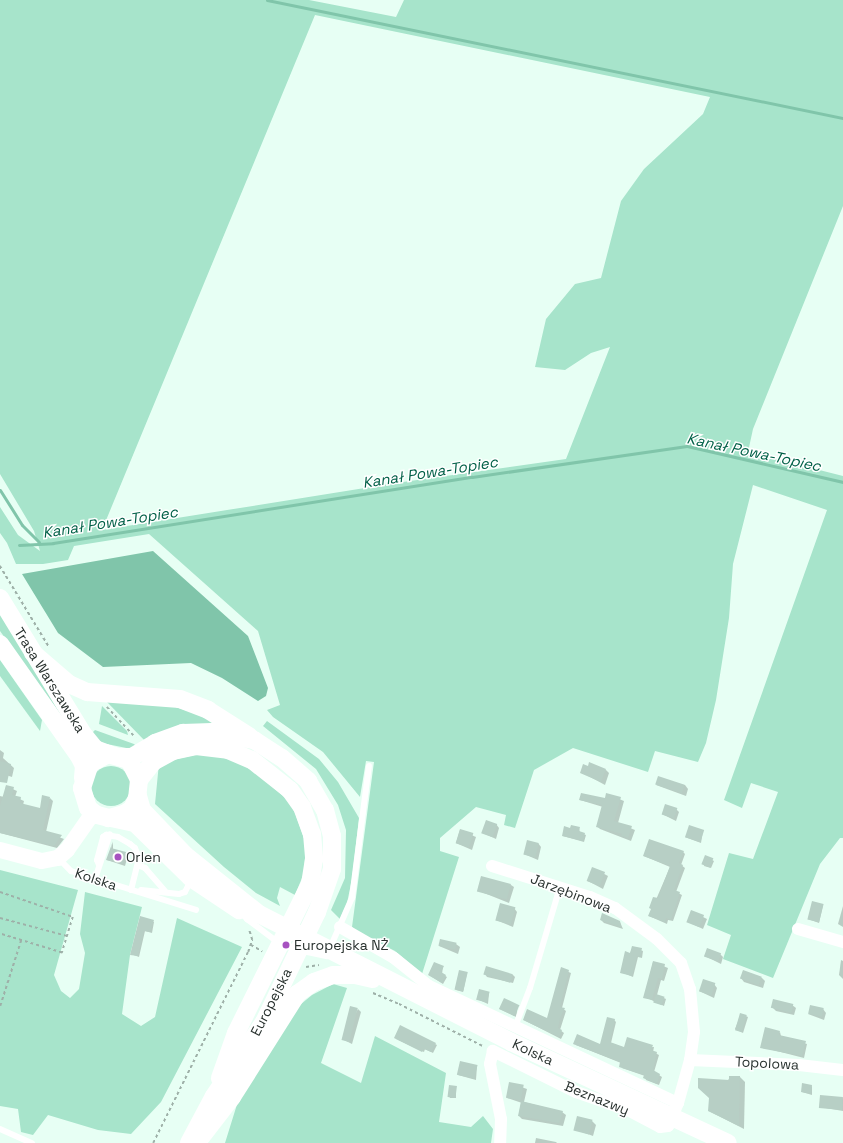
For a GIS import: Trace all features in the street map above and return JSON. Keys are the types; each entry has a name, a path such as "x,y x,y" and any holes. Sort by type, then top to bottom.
{"main road":[{"name":"Trasa Warszawska","path":"0,598 91,745 115,756"},
{"name":"Trasa Warszawska","path":"0,644 79,756 84,766 83,778"},
{"path":"33,653 69,684 87,692 103,695 180,699 208,710 254,740"},
{"name":"Europejska","path":"115,756 132,757 155,743 183,733 212,732 254,740 299,772 318,796 328,816 332,836 332,869 309,908 278,969 264,1022 214,1096 189,1143"},
{"name":"Europejska","path":"139,788 147,768 162,756 186,747 202,746 222,748 242,755 278,779 302,807 312,834 313,867 310,884 309,908"},
{"path":"104,822 83,798 83,778 92,762 115,756 134,767 142,810 184,855 259,914 335,953"},
{"path":"104,822 129,811 139,788"},
{"path":"104,822 124,819 135,823 191,878 242,918 259,914"},
{"name":"Kolska","path":"335,953 511,1042 675,1110 728,1143"},
{"path":"196,1143 232,1097 286,1009 304,989 324,978 343,974 401,986"}],"street":[{"path":"0,850 42,861 58,858 104,822"},
{"name":"Jarzębinowa","path":"492,866 560,885 615,908 657,939 681,963 692,996 694,1032 690,1060"},
{"path":"340,927 394,958 429,986 515,1027 675,1110 690,1060"},
{"path":"798,928 843,942"},
{"path":"493,1052 490,1064 501,1119 500,1143"},
{"name":"Beznazwy","path":"493,1052 576,1092 628,1110 660,1127 668,1126 675,1110"},
{"name":"Topolowa","path":"690,1060 799,1064 843,1070"}],"lane":[{"path":"242,918 286,945 306,952 335,953 340,927 352,898 368,766"},
{"path":"96,879 99,865 102,862 104,822"},
{"path":"104,822 135,848 138,865 131,890 183,893 191,878"},
{"name":"Kolska","path":"58,858 70,871 196,910"},
{"path":"138,865 145,868 165,891"},
{"path":"515,1027 530,988 560,885"},
{"path":"0,1129 32,1143"}],"path":[{"path":"0,566 51,651"},
{"path":"103,695 102,702 139,740"},
{"path":"0,892 73,917 62,953 0,934"},
{"path":"0,918 67,936"},
{"path":"153,1143 248,952 251,936 242,918"},
{"path":"0,1006 21,940"},
{"path":"369,992 399,1004 493,1052"}],"shaded area":[{"path":"0,0 309,0 396,17 404,0 843,0 843,206 753,429 748,452 843,476 843,838 840,838 820,864 773,978 723,959 731,935 707,925 729,853 753,859 778,792 751,783 742,808 724,800 827,510 753,485 733,564 729,618 716,700 706,743 698,762 655,751 648,772 573,748 534,770 515,828 504,825 506,815 476,807 440,838 440,851 459,857 422,974 395,951 357,932 352,927 374,762 366,761 360,797 323,752 273,717 267,710 280,705 258,631 149,534 74,546 68,560 43,564 16,564 7,543 0,533 0,507 18,535 40,551 34,531 0,474","holes":["315,15 710,97 703,114 644,169 621,201 601,278 575,284 546,319 535,367 565,370 591,353 610,347 566,459 396,483 102,530"]},
{"path":"153,551 248,636 268,688 266,696 258,701 222,678 191,663 103,667 58,633 22,574"},
{"path":"0,611 74,733 0,631"},
{"path":"0,660 42,720 40,731 0,676"},
{"path":"107,702 160,702 225,723 146,742"},
{"path":"102,706 127,731 128,735 99,724"},
{"path":"267,721 319,759 338,782 359,818 352,879 347,903 340,919 331,910 345,878 346,830 338,805 316,769 263,726"},
{"path":"95,730 134,744 138,748 136,750 102,743 90,735"},
{"path":"208,752 249,766 292,804 306,844 304,873 295,895 280,887 277,898 280,906 256,893 224,867 155,804 159,763"},
{"path":"111,766 119,768 125,772 129,778 131,786 129,794 125,800 119,804 111,806 103,804 97,800 93,794 91,786 93,778 97,772 103,768"},
{"path":"0,870 78,890 54,975 61,991 70,998 79,989 85,953 80,934 85,892 142,907 130,955 122,1014 141,1026 155,1017 177,918 242,947 161,1102 131,1134 98,1130 48,1115 33,1135 21,1132 18,1109 0,1106"},
{"path":"333,984 347,988 321,1063 361,1083 375,1036 446,1073 439,1122 471,1127 483,1116 493,1129 491,1143 225,1143 239,1098 295,1009 312,995"}],"building":[{"path":"0,761 11,764 7,783 0,782"},
{"path":"589,762 606,769 601,782 580,773 583,764 588,766"},
{"path":"658,776 685,785 682,793 655,785"},
{"path":"6,785 14,787 12,795 21,797 20,803 40,808 42,795 50,797 43,830 62,835 54,846 0,833 0,806"},
{"path":"581,793 605,798 606,793 621,797 614,821 632,826 628,838 621,836 622,834 596,827 602,805 579,800"},
{"path":"665,804 677,808 674,818 662,814"},
{"path":"486,820 497,824 492,837 481,833"},
{"path":"571,825 580,827 579,831 585,833 583,841 562,836 564,826 570,828"},
{"path":"689,825 704,830 700,842 685,837"},
{"path":"460,829 473,833 469,847 456,843"},
{"path":"649,839 684,851 679,863 683,865 674,890 680,892 671,920 666,918 665,922 648,916 653,897 658,898 670,866 643,856"},
{"path":"527,840 539,843 535,857 523,855"},
{"name":"Orlen","path":"113,841 111,848 126,852 123,864 106,860"},
{"path":"705,855 713,858 710,868 701,864"},
{"path":"592,867 605,872 600,886 587,881"},
{"path":"481,876 511,884 507,899 477,891"},
{"path":"812,901 824,904 819,922 807,919"},
{"path":"500,903 515,907 511,925 495,920"},
{"path":"691,910 704,915 699,927 686,922"},
{"path":"602,913 620,921 621,927 600,920"},
{"path":"140,916 154,920 150,932 144,931 138,956 130,955"},
{"path":"440,939 457,943 455,950 438,946"},
{"path":"632,946 642,948 640,957 637,956 632,976 620,973 625,951 630,953"},
{"path":"707,948 721,953 718,962 704,956"},
{"path":"653,961 665,964 662,979 658,978 652,1000 643,998"},
{"path":"434,962 444,966 441,972 446,975 442,983 428,975"},
{"path":"486,966 513,974 510,983 483,975"},
{"path":"561,967 569,970 560,1007 565,1008 560,1018 558,1028 562,1030 559,1037 523,1020 527,1009 547,1018"},
{"path":"459,970 468,972 463,992 455,989"},
{"path":"743,970 762,977 759,985 740,978"},
{"path":"703,979 715,983 711,995 699,991"},
{"path":"479,989 490,992 487,1002 476,1000"},
{"path":"656,994 665,997 662,1005 653,1003"},
{"path":"504,998 519,1005 514,1016 499,1009"},
{"path":"773,999 793,1004 791,1013 771,1008"},
{"path":"810,1005 824,1008 822,1017 808,1014"},
{"path":"350,1006 358,1008 349,1042 342,1040"},
{"path":"740,1013 747,1015 742,1032 735,1030"},
{"path":"607,1017 615,1019 610,1042 624,1047 627,1037 653,1045 651,1050 657,1052 653,1070 660,1074 657,1084 643,1078 644,1075 619,1067 620,1062 573,1044 577,1034 600,1044"},
{"path":"400,1025 436,1043 431,1052 424,1049 422,1052 394,1038"},
{"path":"765,1027 780,1031 779,1035 806,1041 802,1056 760,1048"},
{"path":"460,1061 478,1065 474,1079 457,1075"},
{"path":"729,1076 740,1076 739,1126 708,1111 709,1098 698,1088 698,1078 729,1080"},
{"path":"509,1082 524,1085 521,1101 506,1098"},
{"path":"802,1083 812,1085 811,1094 801,1092"},
{"path":"449,1085 457,1086 455,1098 448,1097"},
{"path":"820,1095 843,1097 842,1110 819,1108"},
{"path":"521,1101 563,1111 559,1123 518,1116"},
{"path":"577,1116 593,1120 589,1134 573,1131"}],"waterway":[{"path":"267,0 843,118"},
{"name":"Kanał Powa-Topiec","path":"19,545 53,543 472,477 687,446 843,482"},
{"path":"0,490 22,525 39,542"}],"place":[{"name":"Orlen","path":"118,857"},
{"name":"Europejska NŻ","path":"286,945"}]}
